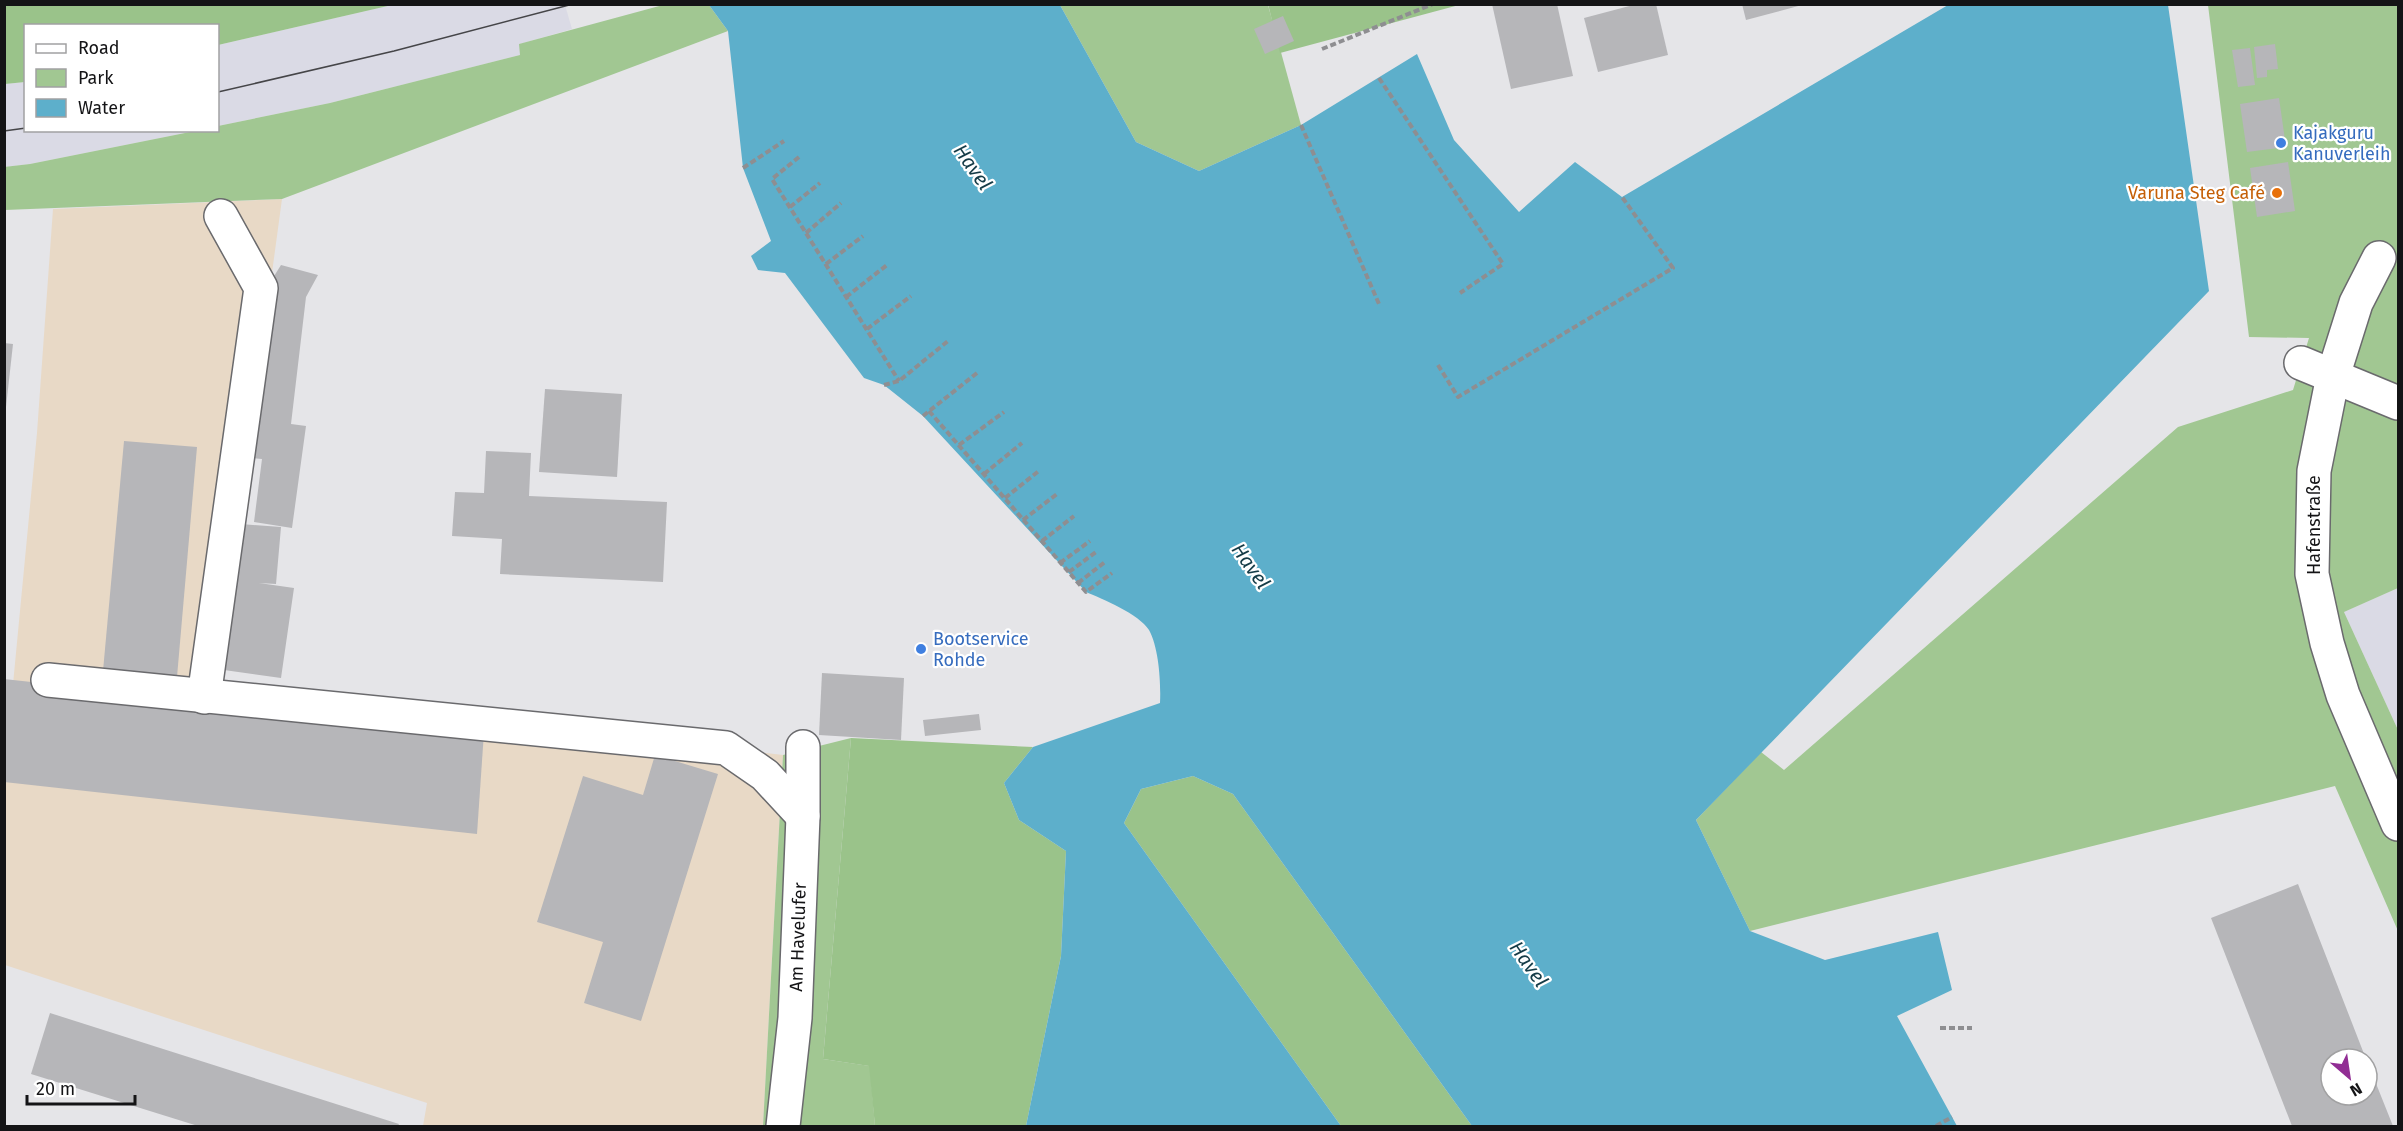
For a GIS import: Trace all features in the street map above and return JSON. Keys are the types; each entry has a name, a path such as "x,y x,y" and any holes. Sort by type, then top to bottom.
{"street":[{"path":"204,697 261,288 222,216"},
{"name":"Hafenstraße","path":"2379,258 2356,303 2332,376 2314,471 2312,574 2327,644 2343,695 2398,824"},
{"path":"2301,363 2398,403"},
{"path":"48,680 726,748 765,775 803,816"},
{"name":"Am Havelufer","path":"783,1126 795,1018 803,816 803,747"}],"path":[{"path":"1322,49 1433,4"},
{"path":"1380,78 1503,264 1460,293"},
{"path":"1301,125 1379,304"},
{"path":"743,168 784,141"},
{"path":"799,157 772,179 899,381"},
{"path":"790,207 820,183"},
{"path":"1438,365 1458,397 1673,268 1622,197"},
{"path":"806,233 841,203"},
{"path":"826,264 863,236"},
{"path":"846,297 886,265"},
{"path":"867,329 911,296"},
{"path":"884,385 899,381 948,342"},
{"path":"922,416 977,373"},
{"path":"929,411 1086,592 1112,573"},
{"path":"959,445 1004,412"},
{"path":"984,474 1022,443"},
{"path":"1005,498 1040,470"},
{"path":"1023,520 1057,494"},
{"path":"1042,541 1074,516"},
{"path":"1060,563 1090,541"},
{"path":"1069,572 1096,552"},
{"path":"1078,583 1106,562"},
{"path":"1940,1028 1972,1028"},
{"path":"1936,1126 1952,1118"}],"shaded area":[{"path":"392,5 565,5 572,29 520,44 520,55 330,103 219,126 219,45"},
{"path":"24,82 24,132 190,132 5,167 4,84"},
{"path":"282,199 216,686 783,755 763,1126 423,1126 427,1103 5,965 5,768 37,433 53,209"},
{"path":"2398,588 2398,730 2344,612"}],"green space":[{"path":"5,4 392,5 219,45 219,24 24,24 24,82 5,84"},
{"path":"1268,4 1459,5 1280,53"},
{"path":"663,5 709,5 728,31 282,199 5,210 4,167 30,164 190,132 219,132 219,126 330,103 520,55 519,44"},
{"path":"1060,5 1268,5 1301,125 1199,171 1136,142"},
{"path":"2208,5 2398,5 2398,588 2344,612 2398,730 2398,931 2335,786 1750,931 1696,820 1761,752 1784,770 2178,427 2293,390 2309,338 2249,337"},
{"path":"851,738 823,1059 870,1066 875,1126 763,1126 783,755"},
{"path":"851,738 1033,747 1004,783 1019,820 1066,851 1061,956 1026,1126 875,1126 869,1066 823,1059"},
{"path":"1193,776 1233,794 1472,1126 1341,1126 1124,823 1141,789"}],"water":[{"name":"Havel","path":"709,5 1060,5 1136,142 1199,171 1301,125 1417,54 1454,140 1519,212 1575,162 1622,197 1948,5 2168,5 2209,291 1696,820 1750,931 1825,960 1938,932 1952,990 1897,1016 1957,1126 1472,1126 1233,794 1193,776 1141,789 1124,823 1341,1126 1026,1126 1061,956 1066,851 1019,820 1004,783 1033,747 1160,703 1160,676 1155,646 1149,630 1137,618 1086,592 923,416 884,385 864,378 785,273 758,270 751,256 771,241 743,168 728,31"}],"building":[{"path":"1492,4 1557,4 1573,76 1511,89"},
{"path":"1637,4 1656,4 1668,55 1598,72 1584,18"},
{"path":"1742,4 1801,4 1802,5 1746,20"},
{"path":"1283,16 1294,41 1265,54 1254,29"},
{"path":"2275,44 2278,69 2267,70 2267,77 2257,78 2254,47"},
{"path":"2250,48 2255,85 2238,87 2232,50"},
{"path":"2279,98 2286,147 2247,152 2240,104"},
{"path":"2288,162 2295,211 2257,217 2250,168"},
{"path":"281,265 318,275 306,297 291,424 306,426 292,528 254,522 262,459 242,457 271,281"},
{"path":"4,343 13,344 6,407 4,407"},
{"path":"545,389 622,394 617,477 539,472"},
{"path":"124,441 197,447 177,677 103,671"},
{"path":"486,451 531,453 529,496 667,502 663,582 500,574 502,539 452,536 455,492 484,493"},
{"path":"241,524 281,527 276,584 259,583 294,588 281,678 224,670"},
{"path":"822,673 904,678 901,740 819,735"},
{"path":"4,679 484,732 477,834 4,782"},
{"path":"979,714 981,730 925,736 923,720"},
{"path":"655,755 718,774 641,1021 584,1003 603,942 537,922 583,776 643,795"},
{"path":"2298,884 2361,1047 2319,1047 2319,1107 2379,1107 2379,1091 2393,1126 2292,1126 2211,918"},
{"path":"50,1013 399,1124 398,1126 198,1126 31,1074"}],"tram line":[{"path":"219,92 394,51 573,4"},
{"path":"4,131 24,128"}],"place":[{"name":"Kajakguru Kanuverleih","path":"2281,143"},
{"name":"Varuna Steg Café","path":"2277,193"},
{"name":"Bootservice Rohde","path":"921,649"}]}
